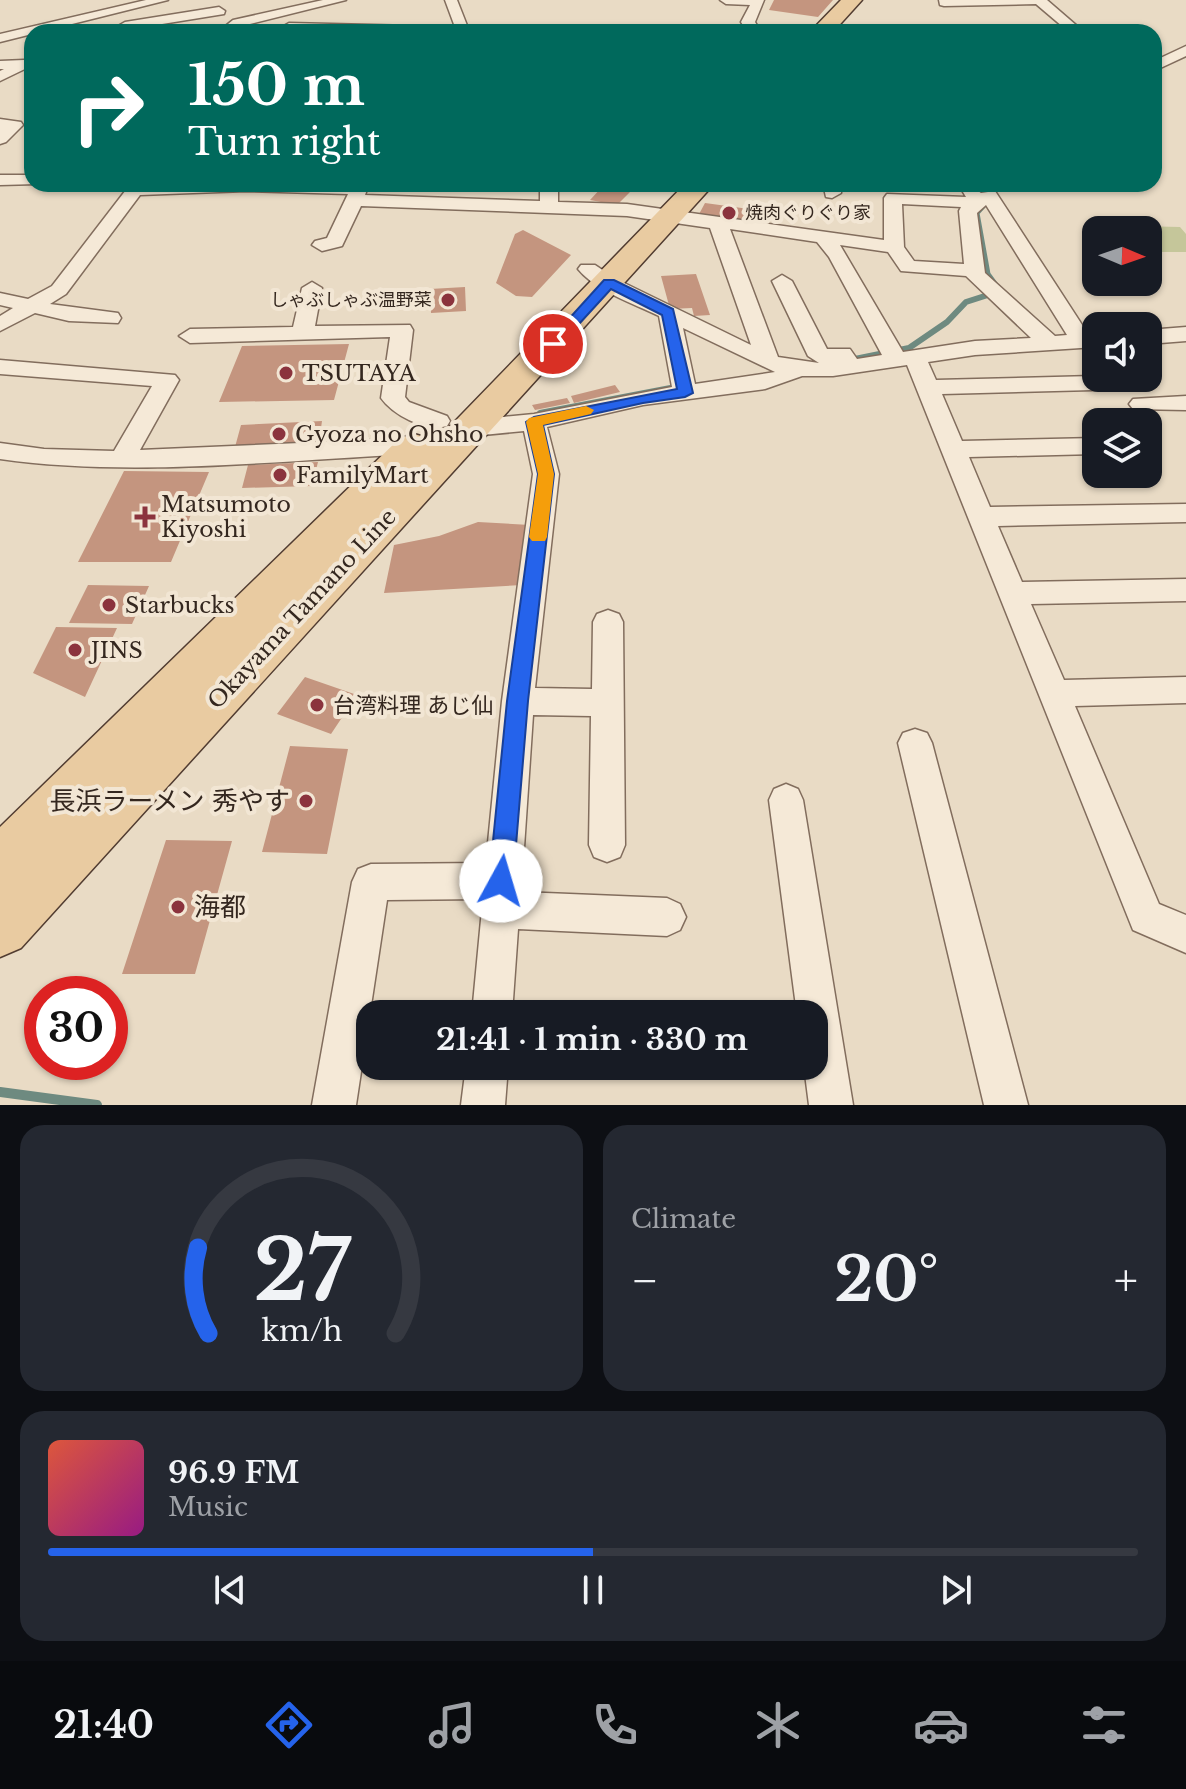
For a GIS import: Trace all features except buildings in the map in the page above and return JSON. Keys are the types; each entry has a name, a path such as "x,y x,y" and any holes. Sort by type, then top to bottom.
{"main road":[{"path":"829,24 852,0"},
{"path":"850,24 873,0"},
{"name":"Okayama Tamano Line","path":"0,866 598,276 661,205 685,192"},
{"name":"Okayama Tamano Line","path":"0,927 442,432"}],"street":[{"path":"47,24 141,0"},
{"path":"59,24 162,0"},
{"path":"200,0 238,23 327,2 340,11 331,24"},
{"path":"451,0 464,24"},
{"path":"726,0 758,0 749,24"},
{"path":"944,2 1039,0 1068,24"},
{"path":"293,24 300,19 299,10"},
{"path":"140,24 219,11"},
{"path":"96,24 98,16"},
{"path":"0,36 24,30"},
{"path":"0,36 24,31"},
{"path":"0,50 24,45"},
{"path":"1162,63 1186,50"},
{"path":"0,65 24,64 24,69 0,77"},
{"path":"0,124 15,125 0,141"},
{"path":"0,141 21,140"},
{"path":"0,180 24,180"},
{"path":"0,325 59,290 133,192"},
{"path":"322,245 335,242 358,192"},
{"path":"386,192 549,208 661,205 718,224 894,247"},
{"path":"549,192 549,208"},
{"path":"975,271 908,267 894,247 893,198 979,195"},
{"path":"979,195 968,211 975,271 994,293 1050,343"},
{"path":"979,195 1082,331"},
{"path":"718,224 768,361"},
{"path":"823,236 900,355 927,387 1146,917 1186,934"},
{"path":"598,276 768,361 797,369 900,355 1082,341"},
{"path":"782,281 819,356 842,354 848,362"},
{"path":"302,334 312,288"},
{"path":"0,299 28,308 110,318"},
{"path":"669,312 684,388"},
{"path":"190,336 402,330 393,398 401,407 442,432"},
{"path":"1162,336 1186,334"},
{"path":"0,367 106,378 167,380 122,459"},
{"path":"0,451 44,457 122,459 442,432 534,422 684,388 765,382 787,376 797,369"},
{"path":"927,387 1082,383"},
{"path":"1141,404 1186,403"},
{"path":"494,1000 507,903 546,474 534,422"},
{"path":"952,449 1082,446"},
{"path":"980,517 1186,513"},
{"path":"1012,593 1186,590"},
{"path":"607,845 608,622"},
{"path":"1053,693 1186,690"},
{"path":"526,701 607,703"},
{"path":"915,743 1006,1105"},
{"path":"786,800 831,1105"},
{"path":"334,1105 371,882 507,903 667,917"},
{"path":"483,1105 486,1080"}],"green space":[{"path":"1162,227 1180,227 1186,234 1186,252 1162,252"}],"waterway":[{"path":"982,192 986,203 977,213 988,274 996,285"},
{"path":"850,360 909,348 947,322 966,302 994,293"},
{"path":"540,413 681,386"},
{"path":"0,1092 97,1105"}],"slow traffic":[{"path":"538,537 546,474 534,422 586,410"}],"place":[{"name":"焼肉ぐりぐり家","path":"729,213"},
{"name":"しゃぶしゃぶ温野菜","path":"448,300"},
{"name":"TSUTAYA","path":"286,373"},
{"name":"Gyoza no Ohsho","path":"279,434"},
{"name":"FamilyMart","path":"280,475"},
{"name":"Matsumoto Kiyoshi","path":"145,517"},
{"name":"Starbucks","path":"109,605"},
{"name":"JINS","path":"75,650"},
{"name":"台湾料理 あじ仙","path":"317,705"},
{"name":"長浜ラーメン 秀やす","path":"306,801"},
{"name":"海都","path":"178,907"}],"route":[{"path":"501,881 518,701 546,474 534,422 643,398 685,393 669,312 609,283 553,344"}]}
